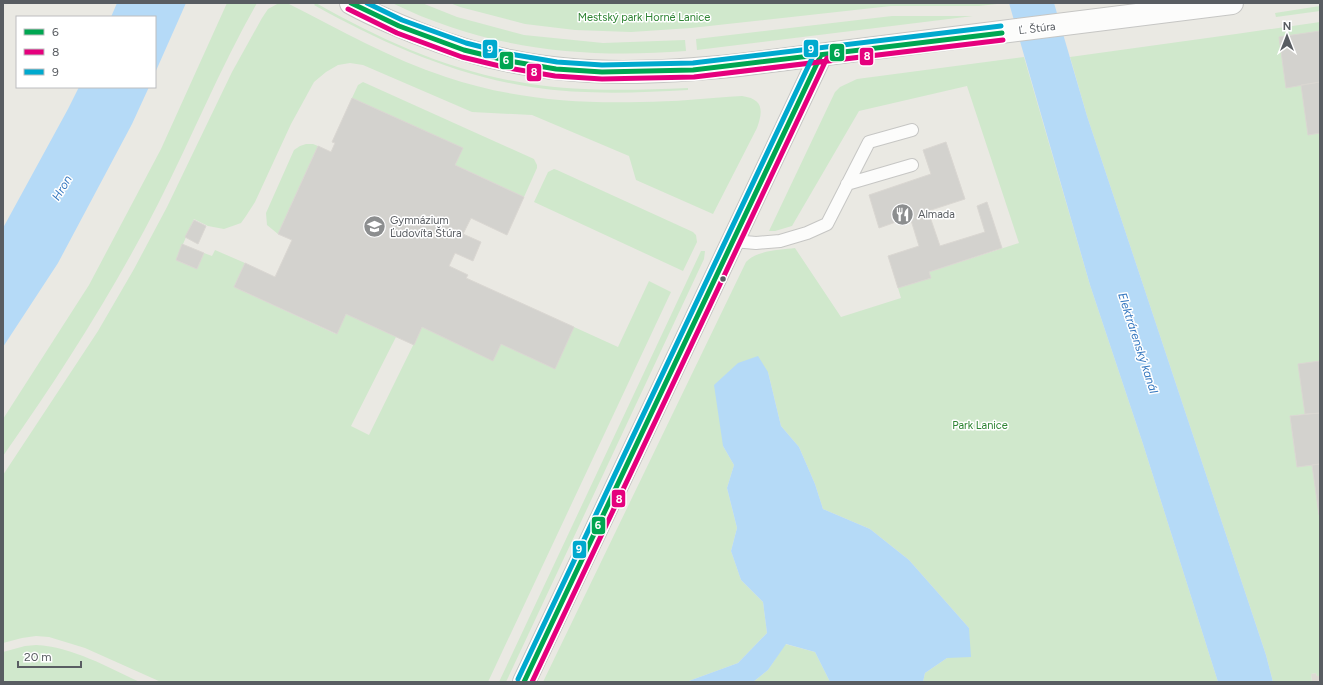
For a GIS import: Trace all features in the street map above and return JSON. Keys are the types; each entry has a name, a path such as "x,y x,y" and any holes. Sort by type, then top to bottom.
{"street":[{"name":"Ľ. Štúra","path":"352,3 399,26 464,50 509,61 556,69 602,72 685,70 1002,33 1232,3"},
{"path":"524,682 821,55"}],"lane":[{"path":"733,241 756,243 780,241 806,233 827,224 868,142 912,130"},
{"path":"847,184 912,165"}],"shaded area":[{"path":"1316,673 1317,676 1320,676 1320,682 1312,682 1311,674"}],"green space":[{"path":"227,3 257,3 218,77 141,237 85,333 3,456 3,419 89,285 161,149"},
{"path":"279,3 289,4 366,44 405,62 446,77 493,90 517,95 566,101 591,102 666,101 742,96 754,100 760,107 761,111 757,128 713,214 636,180 629,156 532,115 472,112 363,65 350,63 338,65 326,72 314,82 291,124 255,202 241,223 224,229 208,226 194,219 176,260 197,269 204,253 212,256 215,250 245,263 234,287 336,334 346,314 396,337 351,426 369,435 422,327 493,360 501,344 574,327 618,347 649,281 671,292 488,682 161,682 85,648 49,637 36,636 3,643 3,475 98,331 134,269 167,207 232,72 268,9"},
{"path":"316,3 367,30 420,54 447,64 502,79 550,87 629,90 688,88 688,90 590,92 551,90 502,82 446,66 419,56 340,19 314,5"},
{"path":"392,3 422,3 457,17 524,35 603,43 685,40 686,51 609,53 535,47 499,41 463,31 427,19"},
{"name":"Mestský park Horné Lanice","path":"450,3 1006,3 979,6 891,6 691,28 631,32 575,30 525,24"},
{"path":"1320,6 1320,11 1276,17 1275,13"},
{"path":"892,16 973,16 697,50 696,39"},
{"path":"1320,22 1320,361 1305,414 1290,416 1297,467 1312,465 1320,515 1320,676 1317,676 1316,673 1311,674 1312,682 1273,682 1266,655 1087,116 1070,57"},
{"name":"Park Lanice","path":"1024,57 1090,285 1143,444 1218,682 923,682 925,673 947,658 969,628 909,560 870,529 823,509 815,484 799,447 781,426 768,372 723,446 734,465 727,488 737,528 731,551 741,580 763,602 767,633 738,663 686,682 543,682 746,262 762,253 795,248 841,317 901,298 898,288 931,278 929,272 1019,243 967,86 859,111 792,226 775,231 769,231 835,92 840,87 857,79"},
{"path":"363,82 534,159 537,168 524,197 455,165 462,148 352,98 358,85"},
{"path":"306,144 318,146 278,234 267,225 266,213 294,150"},
{"path":"554,169 693,232 696,235 697,242 683,271 534,202 548,172"},
{"path":"701,251 705,251 704,259 506,682 499,682"},
{"path":"785,644 815,652 830,682 753,682 768,670"},
{"path":"36,645 76,654 102,664 140,682 3,682 3,652 25,646"}],"water":[{"path":"117,3 186,3 156,71 156,16 111,16"},
{"name":"Elektrárenský kanál","path":"1009,3 1054,3 1087,116 1266,655 1273,682 1218,682 1143,444 1090,285"},
{"name":"Hron","path":"78,88 149,88 132,124 58,263 3,347 3,228"},
{"path":"758,356 768,372 781,426 799,447 815,484 823,509 870,529 909,560 969,628 971,657 947,658 925,673 923,682 830,682 815,652 786,644 768,670 753,682 686,682 738,663 767,633 763,602 741,580 731,551 737,528 727,488 734,465 723,446 714,385 738,363"}],"building":[{"path":"1320,31 1320,82 1286,88 1279,37"},
{"path":"1320,82 1320,133 1308,135 1301,85"},
{"name":"Gymnázium Ľudovíta Štúra","path":"352,98 463,148 455,165 524,197 507,235 471,218 463,234 481,242 473,261 455,253 449,266 468,275 466,278 574,327 555,369 501,344 493,361 422,327 414,345 346,314 337,334 234,287 245,263 275,277 292,240 278,234 318,146 331,152 335,143 332,142"},
{"name":"Almada","path":"946,142 965,199 928,211 940,246 985,232 977,206 987,202 1002,248 929,272 931,278 898,288 888,256 919,246 910,217 879,228 869,195 931,174 923,150"},
{"path":"194,220 206,226 198,244 185,237"},
{"path":"182,244 204,253 197,269 176,260"},
{"path":"1320,361 1320,413 1305,414 1298,364"},
{"path":"1320,413 1320,464 1297,467 1290,416"},
{"path":"1320,464 1320,515 1319,515 1312,465"}],"transit line":[{"name":"6","path":"351,3 399,26 464,50 509,61 556,69 602,72 693,70 1002,33"},
{"name":"9","path":"367,3 402,20 466,43 510,54 557,62 602,65 693,63 1001,26"},
{"name":"8","path":"348,9 397,33 462,57 508,68 555,76 602,79 694,77 1003,40"},
{"name":"9","path":"518,679 815,52"},
{"name":"6","path":"524,682 821,55"},
{"name":"8","path":"532,682 827,58"}],"place":[{"name":"Almada","path":"902,214"},
{"name":"Gymnázium Ľudovíta Štúra","path":"374,226"}]}
